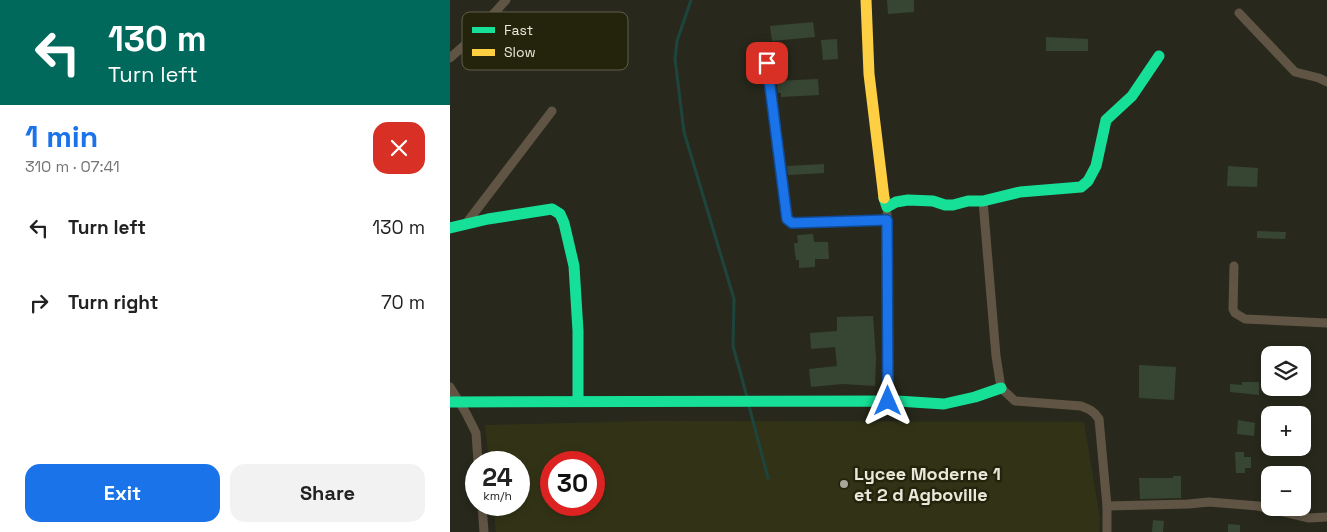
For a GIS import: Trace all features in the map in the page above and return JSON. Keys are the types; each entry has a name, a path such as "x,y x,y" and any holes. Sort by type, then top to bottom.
{"street":[{"path":"495,12 506,0"},
{"path":"866,0 869,74 884,197 887,207 888,401"},
{"path":"1239,13 1295,72 1327,82"},
{"path":"450,58 462,47"},
{"path":"766,47 787,219 792,223 887,220"},
{"path":"887,207 896,202 908,200 933,201 945,205 953,205 968,201 983,201 1020,192 1081,187 1088,181 1096,166 1106,120 1132,96 1159,56"},
{"path":"465,225 552,111"},
{"path":"983,201 996,356 1001,388 1015,401 1081,406 1090,409 1096,414 1099,419 1107,506 1107,532"},
{"path":"450,228 488,218 552,209 560,214 564,223 574,266 578,331 578,401"},
{"path":"1234,266 1233,309 1239,316 1245,319 1327,323"},
{"path":"450,387 454,401 466,413 476,433 477,451"},
{"path":"454,401 888,401 944,404 975,397 1001,388"},
{"path":"1107,506 1209,502 1258,506 1310,518 1327,517"},
{"path":"483,516 484,532"}],"shaded area":[{"name":"Lycee Moderne 1 et 2 d Agboville","path":"649,421 1084,422 1100,518 1099,532 496,532 494,516 530,516 530,451 488,451 485,425"}],"building":[{"path":"887,0 914,0 914,12 888,14"},
{"path":"813,22 815,37 772,41 770,26"},
{"path":"1046,37 1088,39 1088,51 1046,51"},
{"path":"837,39 838,59 823,60 821,40"},
{"path":"818,79 819,95 781,97 781,93 778,93 776,81"},
{"path":"824,164 824,173 788,175 787,166"},
{"path":"1228,166 1258,168 1257,187 1227,186"},
{"path":"1257,231 1286,232 1285,239 1257,238"},
{"path":"813,234 814,242 828,242 829,259 815,259 815,267 799,268 799,260 796,260 794,243 798,243 797,235"},
{"path":"873,316 876,358 875,386 843,384 811,387 809,369 837,366 835,347 811,349 810,333 837,331 837,317"},
{"path":"1139,365 1176,367 1174,400 1139,398"},
{"path":"1242,382 1259,382 1259,395 1230,392 1230,384 1242,385"},
{"path":"1238,420 1255,423 1254,436 1237,434"},
{"path":"1235,452 1244,452 1244,457 1251,457 1251,468 1245,468 1245,473 1236,473"},
{"path":"1173,476 1181,476 1181,498 1140,499 1139,478 1173,478"},
{"path":"1153,520 1164,521 1163,532 1152,532"},
{"path":"1228,524 1240,525 1240,532 1228,532"}],"waterway":[{"path":"691,0 677,41 675,59 684,132 734,299 733,346 747,397"},
{"path":"749,406 768,478"}],"traffic: fast":[{"path":"884,198 887,207 896,202 908,200 933,201 945,205 953,205 968,201 983,201 1020,192 1081,187 1088,181 1096,166 1106,120 1132,96 1159,56"},
{"path":"450,228 488,219 552,209 560,214 564,223 574,266 578,331 578,401"},
{"path":"450,402 897,401 944,404 975,397 1001,388"}],"traffic: slow":[{"path":"866,0 869,74 884,198"}],"place":[{"name":"Lycee Moderne 1 et 2 d Agboville","path":"844,484"}],"route":[{"path":"767,63 788,221 792,223 887,220 888,401"}]}
